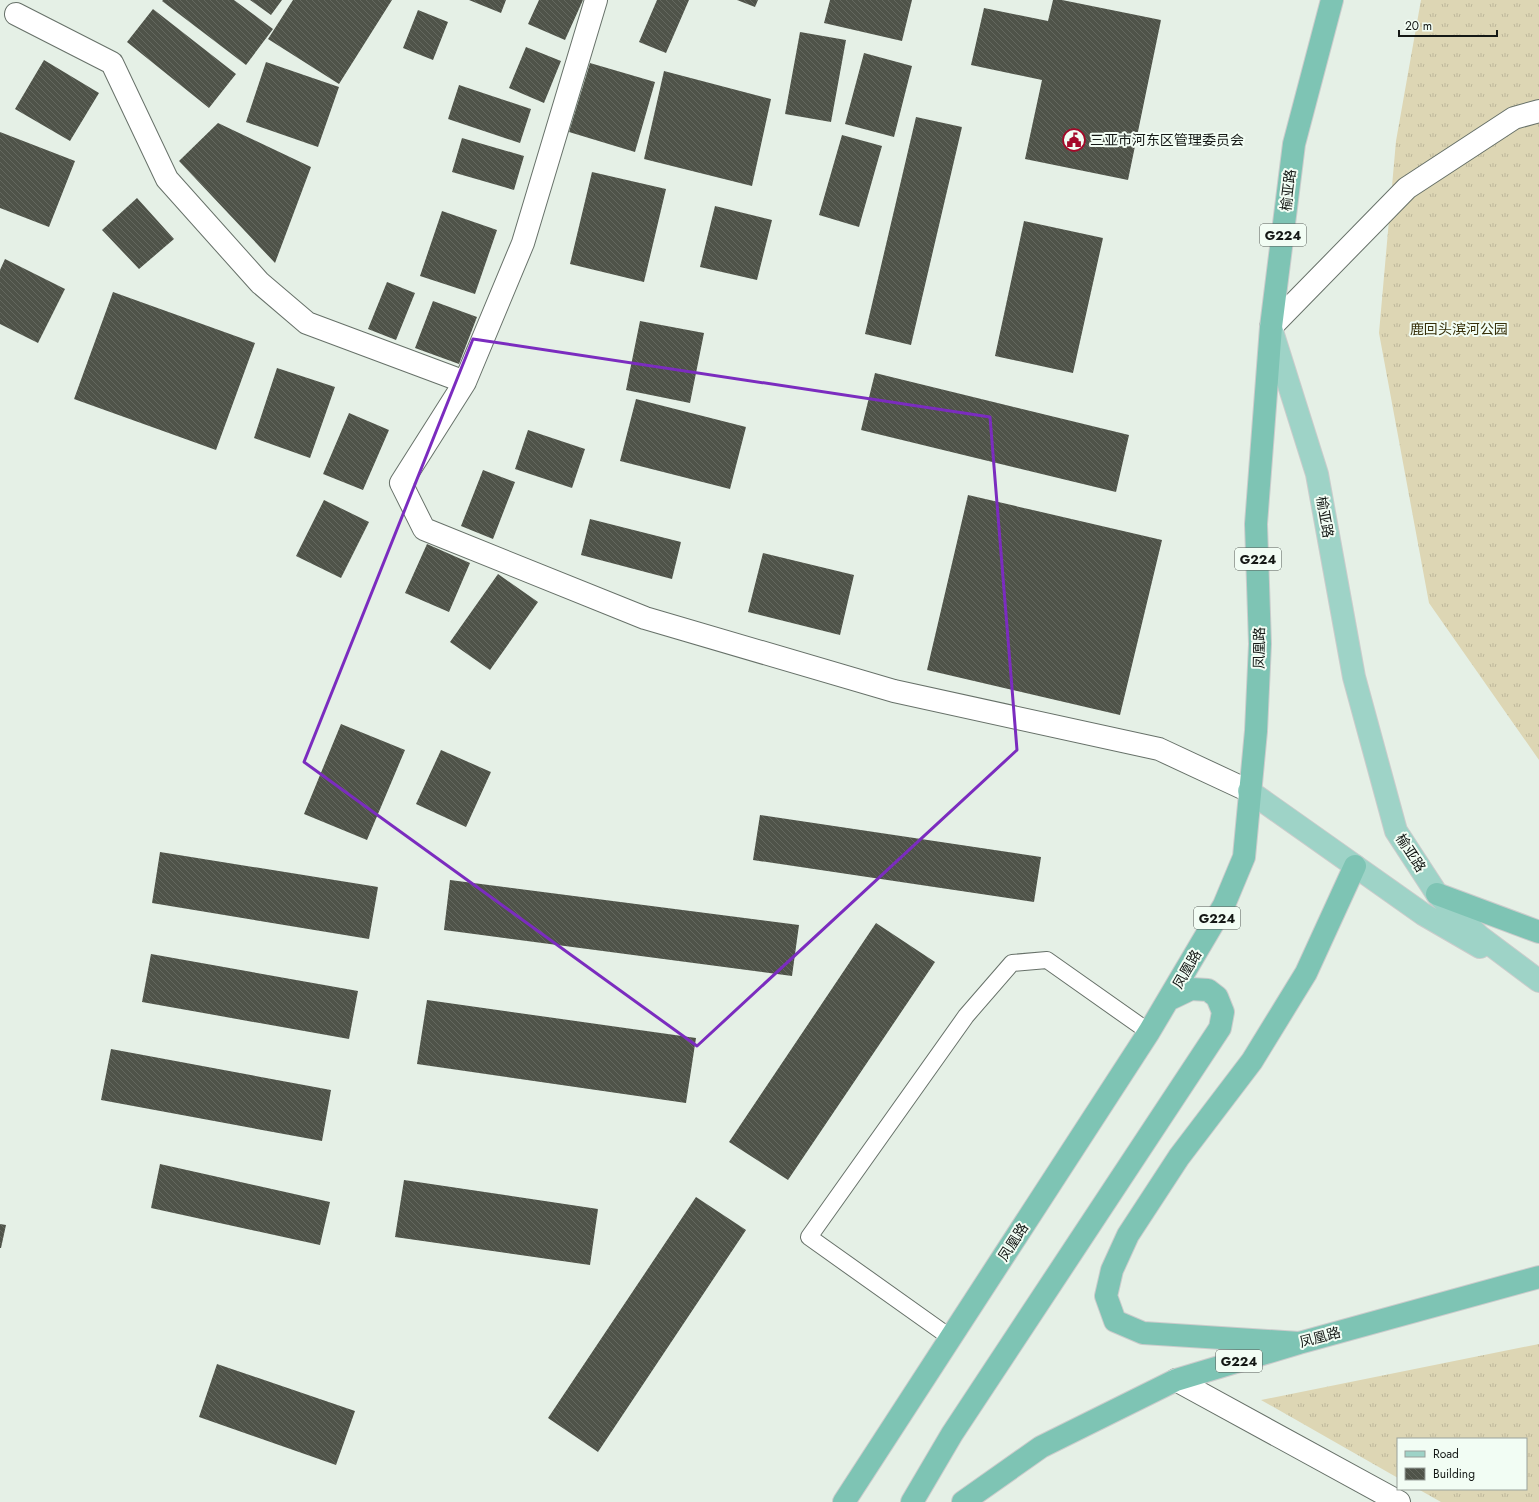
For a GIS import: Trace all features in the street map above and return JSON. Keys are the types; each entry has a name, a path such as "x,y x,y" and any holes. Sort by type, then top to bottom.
{"highway":[{"name":"榆亚路","path":"1271,327 1294,144 1332,0"},
{"name":"凤凰路","path":"844,1502 1149,1032 1224,905 1244,858 1249,791 1256,731 1260,644 1256,524 1271,327"},
{"path":"1299,1343 1143,1333 1115,1321 1106,1296 1112,1270 1128,1234 1179,1157 1252,1060 1306,973 1355,866"},
{"path":"1437,894 1539,932"},
{"path":"912,1502 952,1434 1220,1028 1223,1012 1217,997 1208,990 1191,989 1168,1000"},
{"name":"凤凰路","path":"963,1502 1041,1447 1176,1380 1299,1343 1539,1277"}],"main road":[{"name":"榆亚路","path":"1271,327 1317,474 1354,677 1396,831 1437,894 1479,936 1536,979"},
{"path":"1249,791 1423,914 1536,979"}],"street":[{"path":"596,0 523,243 465,382 401,483 424,528 645,618 894,690 1159,749 1249,791"},
{"path":"16,14 112,63 167,180 260,283 307,323 465,382"},
{"path":"1271,327 1407,188 1514,118 1539,111"},
{"path":"1176,1380 1398,1502"}],"lane":[{"path":"951,1338 809,1237 966,1016 1012,963 1046,960 1149,1032"}],"highlighted area":[{"path":"473,339 990,417 1017,750 697,1046 304,762"}],"green space":[{"name":"鹿回头滨河公园","path":"1421,0 1539,0 1539,760 1429,603 1379,333 1396,141"},
{"path":"1539,1344 1539,1502 1441,1502 1420,1490 1527,1490 1527,1438 1397,1438 1397,1477 1261,1400"}],"building":[{"path":"234,0 273,29 246,65 162,1"},
{"path":"250,0 282,0 271,15"},
{"path":"293,0 392,0 339,84 268,39"},
{"path":"469,0 506,0 501,13"},
{"path":"539,0 583,0 565,40 528,24"},
{"path":"657,0 689,0 666,53 639,42"},
{"path":"737,0 758,0 755,7"},
{"path":"830,0 912,0 902,41 824,23"},
{"path":"1053,0 1062,0 1161,20 1128,180 1025,159 1042,80 971,65 984,8 1048,21"},
{"path":"153,9 236,74 209,108 127,42"},
{"path":"418,10 448,22 433,60 403,48"},
{"path":"800,32 846,40 831,122 785,114"},
{"path":"526,47 561,61 544,103 509,88"},
{"path":"864,53 912,66 894,137 845,124"},
{"path":"44,60 99,93 70,141 15,109"},
{"path":"266,62 339,87 318,147 246,122"},
{"path":"590,63 655,82 635,152 569,132"},
{"path":"664,71 771,99 752,186 644,159"},
{"path":"459,85 531,109 520,143 448,119"},
{"path":"916,117 962,127 911,345 865,334"},
{"path":"218,123 311,167 275,263 179,161"},
{"path":"0,132 75,161 49,227 0,208"},
{"path":"842,135 882,146 859,227 819,215"},
{"path":"462,138 524,156 514,190 452,172"},
{"path":"592,172 666,189 644,282 570,264"},
{"path":"137,198 174,239 139,269 102,230"},
{"path":"715,206 772,220 757,280 700,267"},
{"path":"442,211 497,230 475,294 420,276"},
{"path":"1024,221 1103,238 1073,373 995,356"},
{"path":"5,259 65,289 38,343 0,324 0,270"},
{"path":"387,282 415,293 396,340 368,329"},
{"path":"113,292 255,343 216,450 74,399"},
{"path":"433,301 477,317 459,364 415,348"},
{"path":"640,321 704,333 690,403 626,390"},
{"path":"277,368 335,387 310,458 254,438"},
{"path":"875,373 1129,435 1116,492 861,430"},
{"path":"636,399 746,427 730,489 620,461"},
{"path":"349,413 389,430 363,490 323,474"},
{"path":"528,430 585,449 572,488 515,469"},
{"path":"483,470 515,482 493,539 461,526"},
{"path":"968,495 1162,540 1120,715 927,670"},
{"path":"324,500 369,522 341,578 296,556"},
{"path":"590,519 681,542 672,579 581,555"},
{"path":"427,544 470,563 449,612 405,593"},
{"path":"763,553 854,575 840,635 748,612"},
{"path":"498,574 538,602 490,670 450,642"},
{"path":"341,724 405,750 367,840 304,814"},
{"path":"441,750 491,772 466,827 416,804"},
{"path":"760,815 1041,857 1034,902 753,860"},
{"path":"160,852 378,887 369,939 152,903"},
{"path":"450,880 799,925 792,976 444,930"},
{"path":"876,923 935,962 788,1180 729,1142"},
{"path":"151,954 358,991 349,1039 142,1002"},
{"path":"427,1000 696,1038 686,1103 417,1064"},
{"path":"111,1049 331,1090 322,1141 101,1100"},
{"path":"160,1164 330,1202 320,1245 151,1208"},
{"path":"404,1180 598,1209 590,1265 395,1237"},
{"path":"696,1197 746,1230 598,1452 548,1418"},
{"path":"0,1224 6,1225 1,1248 0,1248"},
{"path":"217,1364 355,1411 336,1465 199,1417"}],"place":[{"name":"三亚市河东区管理委员会","path":"1074,140"}]}
